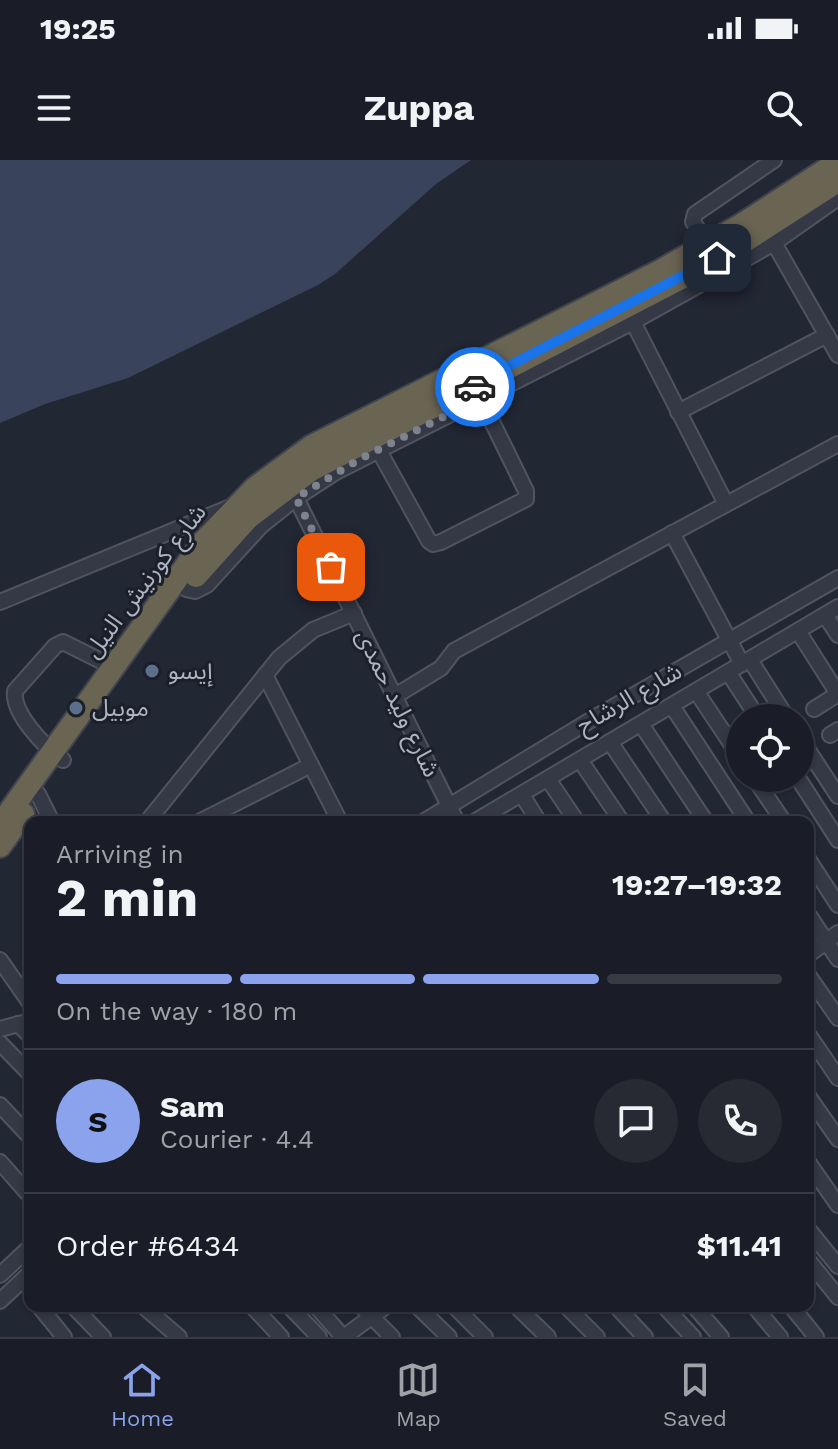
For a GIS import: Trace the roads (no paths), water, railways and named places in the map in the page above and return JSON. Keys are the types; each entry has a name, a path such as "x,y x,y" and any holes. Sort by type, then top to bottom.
{"highway":[{"name":"شارع كورنيش النيل","path":"0,825 58,756 228,537 289,484 333,457 477,391 713,251 838,162"},
{"name":"شارع كورنيش النيل","path":"0,846 38,794 113,667 204,541 237,504 292,459 333,434 601,301 713,251 770,236 838,181"}],"street":[{"path":"713,251 693,222 695,214 774,160"},
{"path":"186,589 195,591 207,585 246,540 296,498 477,391 633,322 770,236 838,198"},
{"path":"770,236 838,355"},
{"path":"633,322 726,504"},
{"path":"678,412 827,335"},
{"path":"378,449 433,544 526,499 528,495 477,391"},
{"path":"395,696 441,668 454,651 838,444"},
{"name":"شارع وليد حمدى","path":"296,498 454,816"},
{"path":"0,602 237,504"},
{"path":"672,533 729,640 777,704"},
{"name":"شارع الرشاح","path":"433,816 838,578"},
{"path":"832,611 838,635"},
{"name":"شارع الرشاح","path":"497,816 548,779 832,611"},
{"path":"152,816 279,658 313,630 354,613"},
{"path":"798,631 838,694 814,709"},
{"path":"58,756 35,734 15,702 17,688 55,646 63,642 113,667"},
{"path":"728,672 749,704"},
{"path":"265,675 337,816"},
{"path":"696,691 726,736"},
{"path":"672,706 744,816"},
{"path":"641,724 702,816"},
{"path":"610,742 660,816"},
{"path":"814,759 838,796"},
{"path":"580,760 618,816"},
{"path":"211,816 311,765"},
{"path":"548,779 573,816"},
{"path":"764,792 780,816"},
{"path":"807,792 838,840"},
{"path":"38,794 49,816"},
{"path":"522,795 535,816"},
{"path":"814,868 838,905"},
{"path":"814,920 832,937 838,959"},
{"path":"814,950 832,937"},
{"path":"0,960 24,994"},
{"path":"814,984 838,1018"},
{"path":"0,1029 24,1023"},
{"path":"0,1043 24,1068"},
{"path":"814,1043 838,1078"},
{"path":"0,1105 24,1131"},
{"path":"814,1105 838,1139"},
{"path":"0,1162 24,1189"},
{"path":"814,1171 838,1205"},
{"path":"814,1236 838,1266"},
{"path":"3,1272 24,1253"},
{"path":"814,1267 838,1297"},
{"path":"3,1272 24,1278"},
{"path":"0,1301 24,1278"},
{"path":"44,1312 64,1337"},
{"path":"79,1312 103,1337"},
{"path":"150,1312 179,1337"},
{"path":"258,1312 281,1337"},
{"path":"295,1312 319,1337"},
{"path":"321,1312 344,1337 380,1312"},
{"path":"367,1312 392,1337"},
{"path":"423,1312 449,1337"},
{"path":"460,1312 485,1337"},
{"path":"522,1312 548,1337"},
{"path":"572,1312 597,1337"},
{"path":"622,1312 645,1337"},
{"path":"670,1312 693,1337"},
{"path":"699,1312 721,1337"},
{"path":"759,1312 780,1337"},
{"path":"796,1312 816,1337"}],"water":[{"path":"0,160 471,160 436,184 335,274 318,285 128,378 45,404 0,423"}],"place":[{"name":"إيسو","path":"152,671"},
{"name":"موبيل","path":"76,708"}]}
